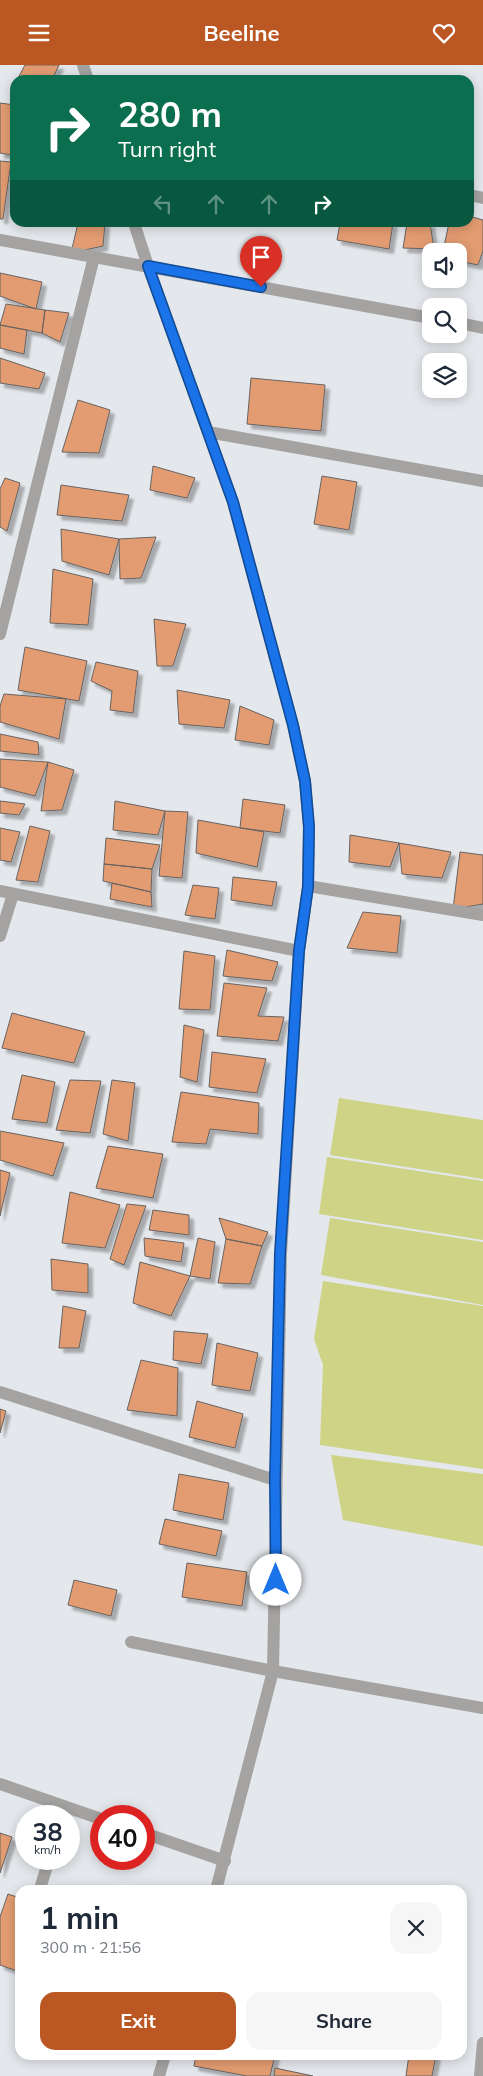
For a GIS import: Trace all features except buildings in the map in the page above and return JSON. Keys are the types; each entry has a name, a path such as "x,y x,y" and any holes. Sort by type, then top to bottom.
{"street":[{"path":"135,227 233,502 293,725 305,781 309,827 308,887 299,951 280,1254 275,1480 274,1671 218,1885"},
{"path":"0,240 422,316"},
{"path":"0,634 94,257"},
{"path":"467,325 483,328"},
{"path":"208,432 483,481"},
{"path":"308,887 483,915"},
{"path":"0,891 299,951"},
{"path":"0,936 13,894"},
{"path":"0,1392 275,1480"},
{"path":"131,1642 274,1671 483,1708"},
{"path":"0,1784 49,1805"},
{"path":"155,1837 225,1861"},
{"path":"41,1885 46,1870"},
{"path":"480,2076 483,2043"},
{"path":"159,2076 164,2060"}],"green space":[{"path":"339,1098 483,1120 483,1179 330,1155"},
{"path":"327,1157 483,1181 483,1240 319,1214"},
{"path":"330,1218 483,1242 483,1305 321,1275"},
{"path":"323,1281 483,1306 483,1469 320,1445 323,1365 314,1339"},
{"path":"331,1455 483,1474 483,1546 343,1520"}],"route":[{"path":"261,287 148,266 233,502 293,725 305,781 309,827 308,887 299,951 280,1254 275,1480 276,1580"}]}
